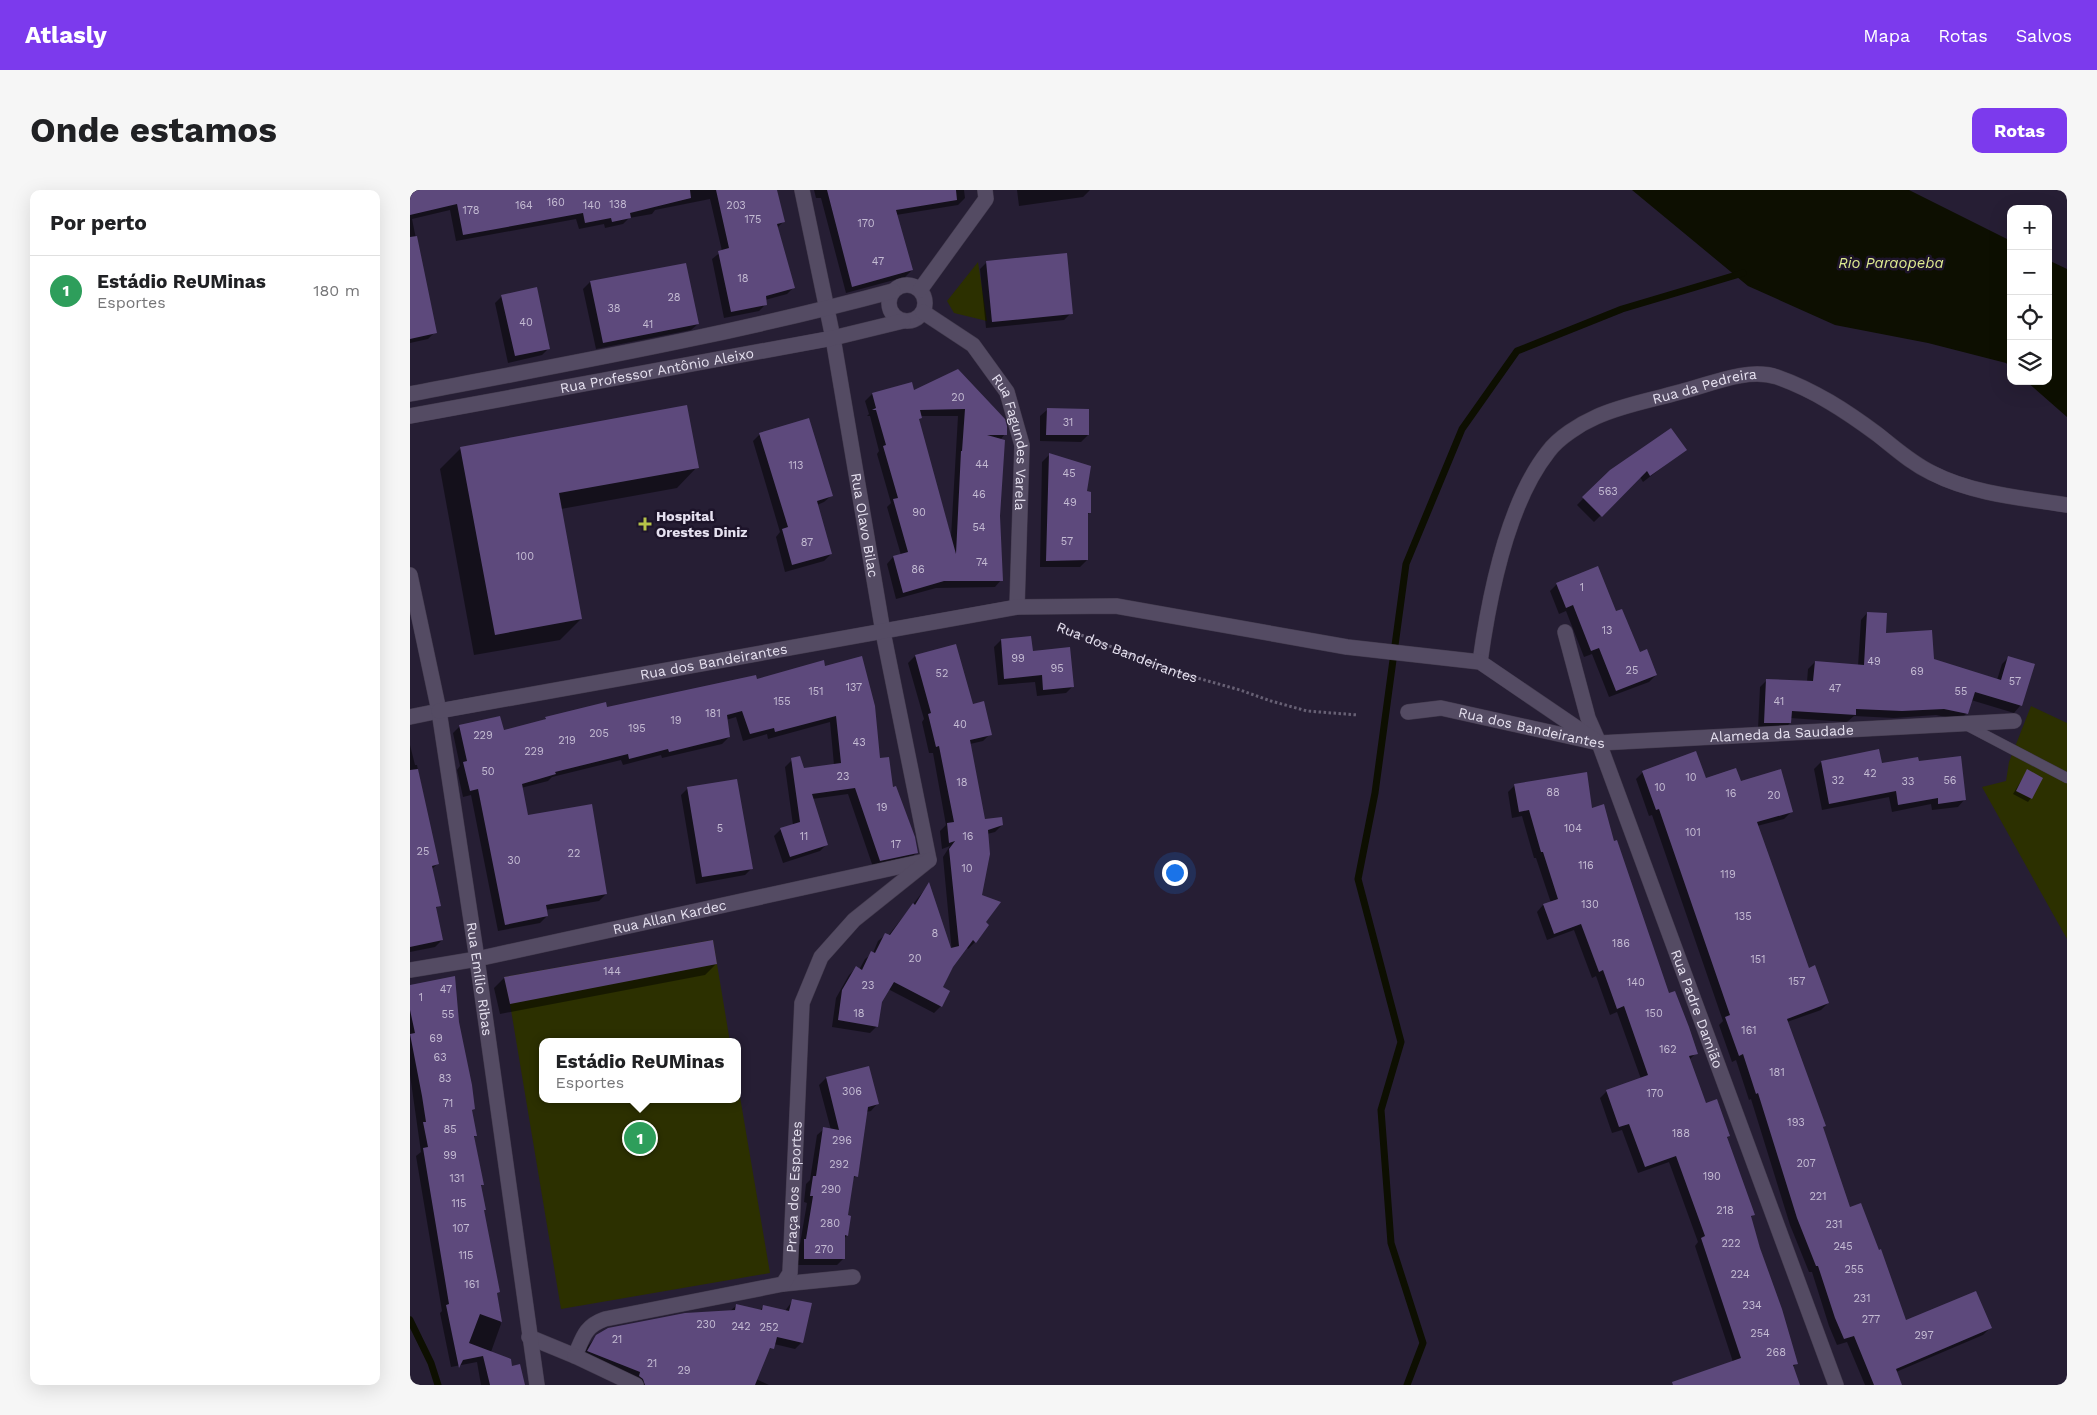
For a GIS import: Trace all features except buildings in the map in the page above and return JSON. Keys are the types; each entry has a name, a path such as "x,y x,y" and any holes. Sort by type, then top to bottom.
{"street":[{"name":"Rua Olavo Bilac","path":"802,190 833,338 883,632 929,860"},
{"path":"920,290 986,199 985,190"},
{"path":"911,285 920,290 925,298 923,312 912,321 903,321 895,317 890,310 889,300 893,291 901,286 911,285"},
{"name":"Rua Professor Antônio Aleixo","path":"410,394 628,353 827,309 893,291"},
{"name":"Rua Fagundes Varela","path":"923,312 973,345 1007,392 1022,445 1017,607"},
{"name":"Rua Professor Antônio Aleixo","path":"410,416 833,338 903,321"},
{"path":"628,353 630,374"},
{"name":"Rua da Pedreira","path":"1480,662 1488,601 1517,511 1536,470 1549,450 1588,421 1646,401 1749,374 1775,377 1829,401 1904,456 1932,474 1969,487 2067,505"},
{"path":"506,376 511,397"},
{"name":"Rua Emílio Ribas","path":"410,575 439,711 477,959 537,1385"},
{"name":"Rua dos Bandeirantes","path":"410,717 1017,607 1116,606 1347,647 1418,657 1480,662 1599,743"},
{"name":"Rua Padre Damião","path":"1565,632 1588,718 1599,743 1836,1385"},
{"name":"Rua dos Bandeirantes","path":"1408,712 1441,708 1599,743"},
{"name":"Alameda da Saudade","path":"1599,743 2014,721"},
{"name":"Rua Allan Kardec","path":"410,970 477,959 929,860"},
{"name":"Praça dos Esportes","path":"783,1284 790,1273 802,1004 821,957 854,920 929,860"},
{"path":"575,1356 585,1334 593,1323 605,1319 783,1284 853,1278"},
{"path":"529,1337 636,1385"}],"lane":[{"path":"1963,724 2067,778"}],"path":[{"name":"Rua dos Bandeirantes","path":"1055,625 1176,672 1271,701 1306,711 1358,715"}],"green space":[{"path":"978,262 987,321 954,313 947,301"},
{"path":"2031,706 2067,723 2067,939 1982,787 2006,781 2009,762"},
{"path":"713,940 729,1038 539,1038 539,1103 741,1103 770,1273 561,1309 504,977"}],"water":[{"name":"Rio Paraopeba","path":"1632,190 1909,190 2007,239 2007,364 1928,343 1835,325 1748,286"},
{"path":"2052,262 2067,269 2067,417 2031,385 2052,385"}],"waterway":[{"path":"1407,1385 1423,1343 1391,1243 1381,1110 1401,1042 1358,879 1375,793 1406,564 1462,429 1517,351 1622,309 1743,273"},
{"path":"410,1320 431,1363 438,1385"}],"place":[{"name":"Hospital Orestes Diniz","path":"645,524"},
{"name":"Estádio ReUMinas","path":"640,1138"}]}
